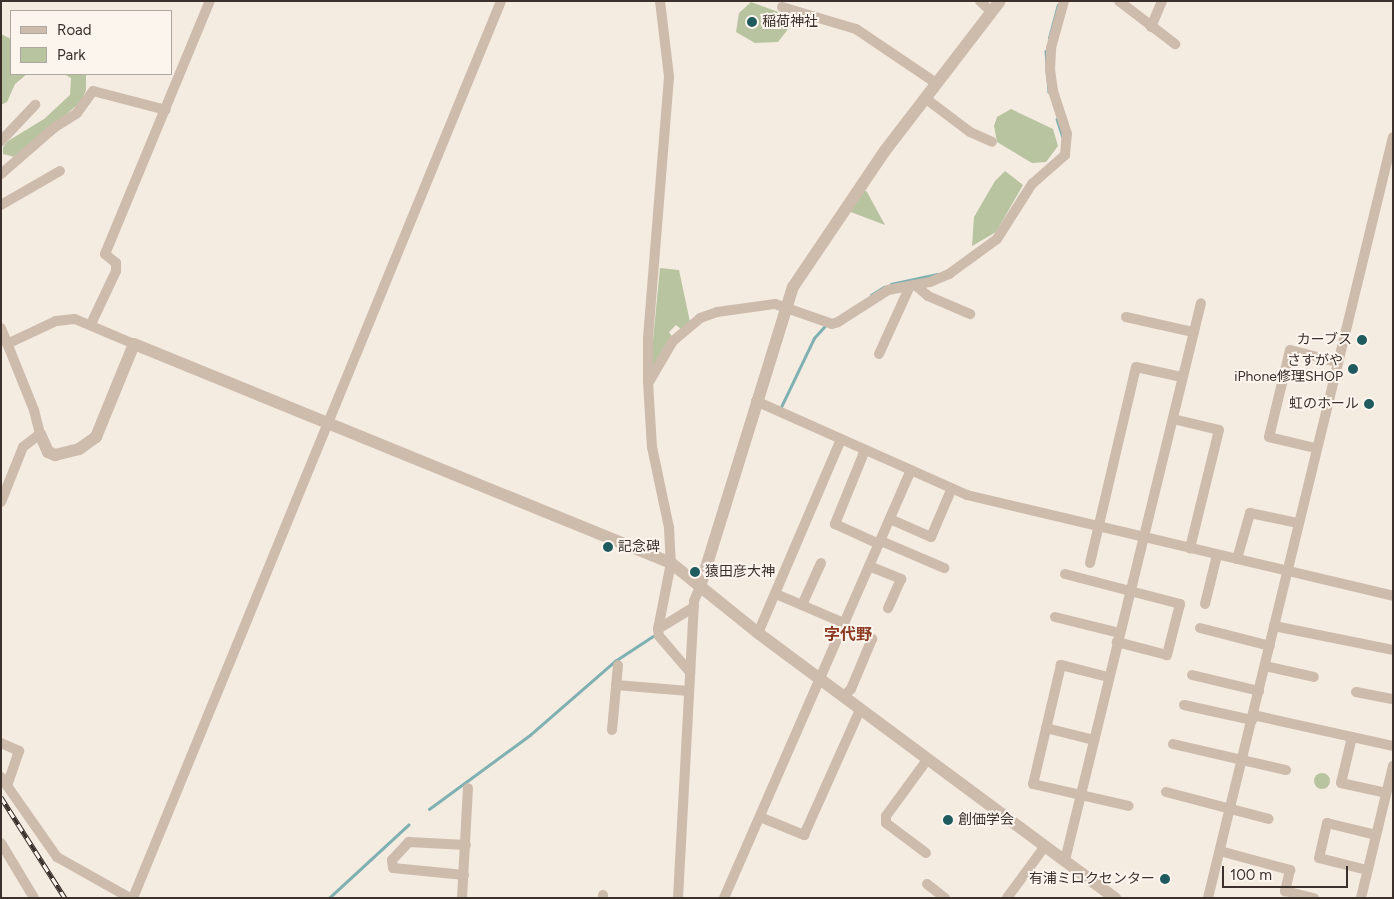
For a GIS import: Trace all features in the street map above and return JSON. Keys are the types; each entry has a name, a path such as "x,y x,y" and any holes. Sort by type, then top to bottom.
{"street":[{"path":"91,324 116,271 116,263 105,254 210,1"},
{"path":"1,743 19,751 4,781 57,857 131,898 330,422 501,1"},
{"path":"660,1 661,30 670,77 648,338 648,382 652,448 669,528 671,563 658,629 659,636 690,672"},
{"path":"980,1 992,12"},
{"path":"678,898 694,606 784,307 793,287 856,192 936,83 1000,1"},
{"path":"648,382 673,341 700,318 717,312 775,304 832,324 852,315 888,290 950,274 997,239 1032,184 1065,155 1067,134 1053,90 1050,70 1051,48 1064,1"},
{"path":"1119,1 1175,44"},
{"path":"1151,27 1162,1"},
{"path":"782,7 856,29 936,83"},
{"path":"1,174 55,127 77,113 93,91 166,110"},
{"path":"925,98 970,132 992,142"},
{"path":"1,141 35,105"},
{"path":"1208,898 1270,646 1315,448 1393,137"},
{"path":"1,205 60,171"},
{"path":"913,285 928,296 970,314"},
{"path":"879,354 913,285"},
{"path":"1065,860 1181,377 1201,303"},
{"path":"1126,318 1193,332"},
{"path":"7,344 56,321 75,319 91,324 134,344 330,422 671,563 758,633 860,710 1115,898"},
{"path":"1,328 40,434 48,452 55,455 79,449 96,437 134,344"},
{"path":"1315,448 1269,438 1290,350 1337,362"},
{"path":"1090,563 1136,367 1181,377"},
{"path":"756,401 952,488 1000,504 1393,596"},
{"path":"1172,419 1219,430 1190,548"},
{"path":"1,502 24,447 40,434"},
{"path":"758,633 841,440"},
{"path":"865,450 835,524 944,568"},
{"path":"724,898 911,470"},
{"path":"890,519 931,537 952,488"},
{"path":"1237,559 1250,513 1298,523"},
{"path":"1205,604 1217,554"},
{"path":"802,605 821,563"},
{"path":"870,566 901,579 888,608"},
{"path":"1055,617 1167,655 1180,604 1065,574"},
{"path":"776,594 872,639 851,689 843,697"},
{"path":"658,629 694,606"},
{"path":"1274,626 1393,650"},
{"path":"1200,628 1270,646"},
{"path":"612,730 618,665"},
{"path":"1108,677 1061,665 1033,784 1129,806"},
{"path":"1265,666 1314,677"},
{"path":"1192,675 1259,691"},
{"path":"616,685 689,691"},
{"path":"1356,692 1393,699"},
{"path":"1184,705 1393,746"},
{"path":"760,817 804,835 860,710"},
{"path":"1046,728 1094,740"},
{"path":"1352,737 1341,783 1386,793"},
{"path":"1173,744 1241,758 1286,770"},
{"path":"926,853 886,823 886,816 927,760"},
{"path":"1361,898 1393,766"},
{"path":"462,898 468,788"},
{"path":"1166,792 1269,819"},
{"path":"1367,870 1319,858 1327,823 1376,835"},
{"path":"1,842 34,898"},
{"path":"464,875 393,868 392,860 409,842 466,845"},
{"path":"1006,898 1045,846"},
{"path":"1220,851 1290,870 1285,891 1314,898"},
{"path":"927,884 945,898"}],"green space":[{"path":"751,2 792,17 792,24 778,42 755,43 736,32 739,13"},
{"path":"1,34 10,38 10,75 26,75 15,84 7,102 1,105"},
{"path":"66,75 86,75 86,90 81,102 15,157 3,154 3,147 8,141 44,119 70,95 71,78"},
{"path":"1011,109 1053,129 1058,146 1046,162 1032,163 997,142 994,126 997,117"},
{"path":"1005,171 1023,185 996,232 972,246 974,217 995,181"},
{"path":"863,189 867,192 885,225 848,211"},
{"path":"660,268 679,270 690,322 681,329 676,325 669,332 673,338 650,371"},
{"path":"1322,773 1328,775 1330,781 1328,787 1322,789 1316,787 1314,781 1316,775"}],"waterway":[{"path":"1049,38 1058,5"},
{"path":"1046,51 1049,92"},
{"path":"1057,119 1063,138"},
{"path":"891,284 937,274"},
{"path":"871,295 884,287"},
{"path":"781,407 814,338 824,327"},
{"path":"429,809 530,735 615,661 653,636"},
{"path":"329,898 408,825"}],"railway":[{"path":"1,797 65,898"}],"place":[{"name":"稲荷神社","path":"752,22"},
{"name":"カーブス","path":"1362,340"},
{"name":"さすがや iPhone修理SHOP","path":"1353,369"},
{"name":"虹のホール","path":"1369,404"},
{"name":"記念碑","path":"608,547"},
{"name":"猿田彦大神","path":"695,572"},
{"name":"創価学会","path":"948,820"},
{"name":"有浦ミロクセンター","path":"1165,879"}],"district":[{"name":"字代野","path":"848,635"}]}
